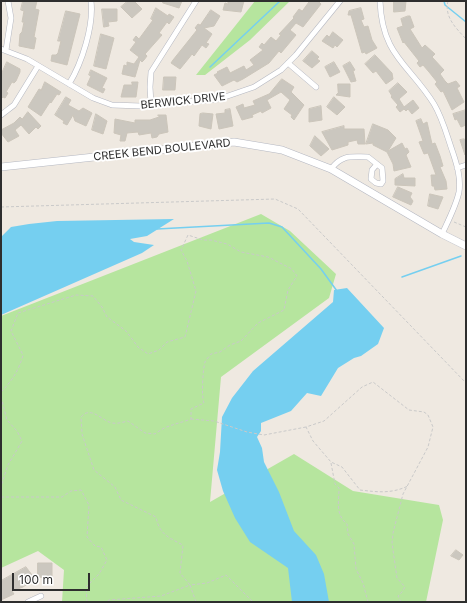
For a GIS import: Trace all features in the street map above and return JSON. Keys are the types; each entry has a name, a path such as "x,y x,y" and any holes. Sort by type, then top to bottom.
{"street":[{"path":"3,50 11,18 8,1"},
{"path":"69,84 84,49 91,19 91,1"},
{"path":"151,104 151,72 193,9 196,1"},
{"name":"BERWICK DRIVE","path":"3,50 27,59 97,100 112,105 141,106 209,100 236,94 262,83 288,63 340,1"},
{"path":"380,1 383,28 389,45 435,105 442,121 457,168 459,190 442,234"},
{"path":"288,63 316,87"},
{"path":"1,115 14,105 38,66"},
{"name":"CREEK BEND BOULEVARD","path":"1,167 234,142 282,150 330,169 442,234 466,246"},
{"path":"330,169 337,161 343,158 368,156 377,164"},
{"path":"457,168 466,165"},
{"path":"28,602 41,596"}],"path":[{"path":"448,1 447,10 453,25 466,39"},
{"path":"1,207 275,199 284,201 298,209 466,383"},
{"path":"448,220 466,227"},
{"path":"1,392 9,385 16,373 23,355 11,331 18,313 76,295 94,296 102,307 107,318 126,331 138,347 148,354 159,350 167,342 185,337 196,291 187,261 181,250 188,235 203,240 211,240 227,244 241,252 268,257 292,269 297,276 288,290 284,310 258,323 241,341 230,344 220,352 211,354 205,362 204,380 201,390 204,403 191,409 191,419"},
{"path":"196,602 190,585 180,573 183,545 163,535 158,526 156,517 121,500 115,488 94,470 82,434 81,417 84,414 93,412 113,424 128,421 145,433 155,434 165,426 176,425 191,419 214,421 247,432 264,435 306,427 324,421 362,386 373,382 408,410 424,412 428,415 433,428 428,447 398,509 392,543 397,578 405,587 398,596 401,602"},
{"path":"1,397 8,420 17,431 22,441 8,465 1,486"},
{"path":"306,427 313,441 331,462 342,467 360,490 383,493 399,490 408,486"},
{"path":"331,462 335,484 338,488 337,512 341,519 347,524 348,534 354,544 356,568 363,583 368,602"},
{"path":"1,497 62,497 71,491 81,490 89,505 87,537 95,546 101,547 107,560 99,574 86,587 87,602"},
{"path":"106,602 109,600 161,596 190,585 207,583 226,574 253,602"}],"green space":[{"path":"255,1 290,1 250,40 205,75 196,75"},
{"path":"261,214 290,231 336,274 329,298 221,377 210,502 294,454 353,491 439,505 443,520 426,602 62,602 64,570 38,551 1,568 1,316"}],"water":[{"path":"174,219 147,236 130,239 134,242 154,245 142,253 1,315 1,237 11,227 57,221"},
{"path":"347,288 384,328 378,344 361,356 354,358 338,368 321,396 307,393 291,411 261,423 261,431 257,437 262,448 264,462 279,492 294,531 316,555 324,574 329,602 292,602 288,568 250,542 235,518 223,491 217,470 220,452 222,417 232,398 253,371 333,302 334,290"}],"building":[{"path":"23,1 37,1 35,9 39,10 34,37 36,38 34,49 19,46 20,34 22,32 24,22 22,22 24,11 21,10"},
{"path":"128,1 134,1 142,9 132,18 121,7"},
{"path":"163,1 182,1 179,8 163,3"},
{"path":"228,1 244,1 241,12 223,10 225,3 228,4"},
{"path":"310,1 318,1 321,4 303,27 296,23 290,30 296,35 281,53 279,51 269,63 243,79 237,82 234,80 222,86 214,75 218,73 217,72 227,67 230,73 244,66 246,70 254,65 250,60 263,50 259,47 262,43 264,45 271,37 276,41 281,35 279,34 294,18 293,17 299,9 302,11"},
{"path":"394,1 406,1 405,11 394,12"},
{"path":"156,8 168,16 169,14 174,17 169,24 167,22 159,33 162,35 145,54 147,56 144,60 142,62 140,60 135,77 122,74 124,65 127,66 127,62 134,64 139,57 130,50 136,42 133,40 136,36 139,39 153,20 151,19"},
{"path":"361,8 364,19 361,20 364,27 368,26 372,40 377,48 366,54 365,52 362,53 351,15 348,15 349,11"},
{"path":"102,9 117,9 117,21 108,22 109,26 104,27"},
{"path":"211,10 220,16 214,26 204,28 212,34 206,43 209,44 206,48 202,45 194,56 192,54 180,69 171,63 197,30 195,28 198,24 200,25"},
{"path":"66,11 80,14 67,65 51,61 52,55 56,55 58,53 61,41 58,41"},
{"path":"410,16 414,27 410,29 422,48 425,45 435,54 432,57 444,70 440,74 445,81 448,84 456,81 460,86 457,88 464,102 452,110 443,91 441,92 435,84 437,82 423,65 420,67 417,63 419,61 404,42 403,43 397,28 403,26 401,19"},
{"path":"333,32 343,40 337,47 335,45 333,48 322,41 327,35 329,37"},
{"path":"101,34 114,38 106,69 94,66"},
{"path":"312,51 319,57 317,59 320,61 312,68 303,61"},
{"path":"375,55 392,73 393,79 386,84 376,71 373,73 365,64"},
{"path":"7,62 20,69 20,72 16,81 14,83 12,82 6,92 8,93 5,98 3,97 1,99 1,75"},
{"path":"334,62 340,72 330,77 325,67"},
{"path":"350,62 355,70 353,71 356,81 351,82 343,66"},
{"path":"91,70 107,78 102,88 105,89 103,93 87,85 91,76 89,75"},
{"path":"164,77 176,77 175,90 163,90"},
{"path":"282,79 294,87 291,92 304,105 294,120 291,117 292,115 284,109 290,100 281,92 267,100 271,108 262,113 261,111 252,115 253,117 242,120 236,107 243,104 244,108 255,105 253,101 269,94"},
{"path":"45,82 61,92 59,95 57,94 51,103 50,102 41,116 28,107"},
{"path":"132,82 138,82 136,97 121,97 124,85 132,85"},
{"path":"398,83 407,92 399,99 404,107 413,100 419,108 412,114 408,109 406,111 404,109 400,112 396,107 398,105 391,97 392,96 389,91"},
{"path":"338,84 350,84 350,97 336,95 338,93"},
{"path":"66,97 71,100 68,105 79,111 83,108 92,113 86,126 75,121 73,115 67,125 55,115"},
{"path":"334,97 345,107 337,115 327,107"},
{"path":"321,106 322,120 309,122 309,109"},
{"path":"230,109 233,126 219,129 216,114 225,113 225,110"},
{"path":"466,110 466,125 461,127 457,119 455,120 453,114"},
{"path":"28,112 41,126 38,129 36,127 29,134 21,125 15,130 19,136 8,142 1,133 1,130 14,123 20,117 22,119"},
{"path":"96,114 107,121 103,134 92,130"},
{"path":"200,114 213,114 211,129 199,126"},
{"path":"158,115 166,115 168,132 159,134 157,137 152,138 151,133 139,135 138,132 127,133 125,141 120,141 121,135 114,133 115,119 135,123 135,120 150,120 159,117"},
{"path":"421,119 423,124 427,122 432,144 435,143 440,156 443,166 440,167 446,181 447,189 435,190 434,186 432,186 431,175 436,175 428,153 424,154 419,142 423,141 416,121"},
{"path":"373,124 388,130 396,138 388,151 402,143 405,149 407,148 409,152 406,155 411,167 394,171 393,164 387,152 373,145 373,143 366,144"},
{"path":"344,126 344,129 364,129 365,144 358,144 357,140 348,142 348,145 332,150 322,132"},
{"path":"315,136 329,149 321,156 310,146"},
{"path":"460,140 466,140 465,155"},
{"path":"403,174 404,178 415,178 415,186 395,185 395,179"},
{"path":"398,187 412,193 410,197 413,201 411,205 393,197"},
{"path":"430,194 443,197 438,209 428,206"},
{"path":"456,550 463,555 459,560 451,556"},
{"path":"38,563 52,563 52,578 38,577"},
{"path":"26,567 35,579 23,587 12,591 14,594 1,600 1,581"}],"waterway":[{"path":"210,67 280,1"},
{"path":"444,1 445,5 466,22"},
{"path":"157,229 269,223 282,227 321,269 337,291"},
{"path":"402,277 461,256"}]}
